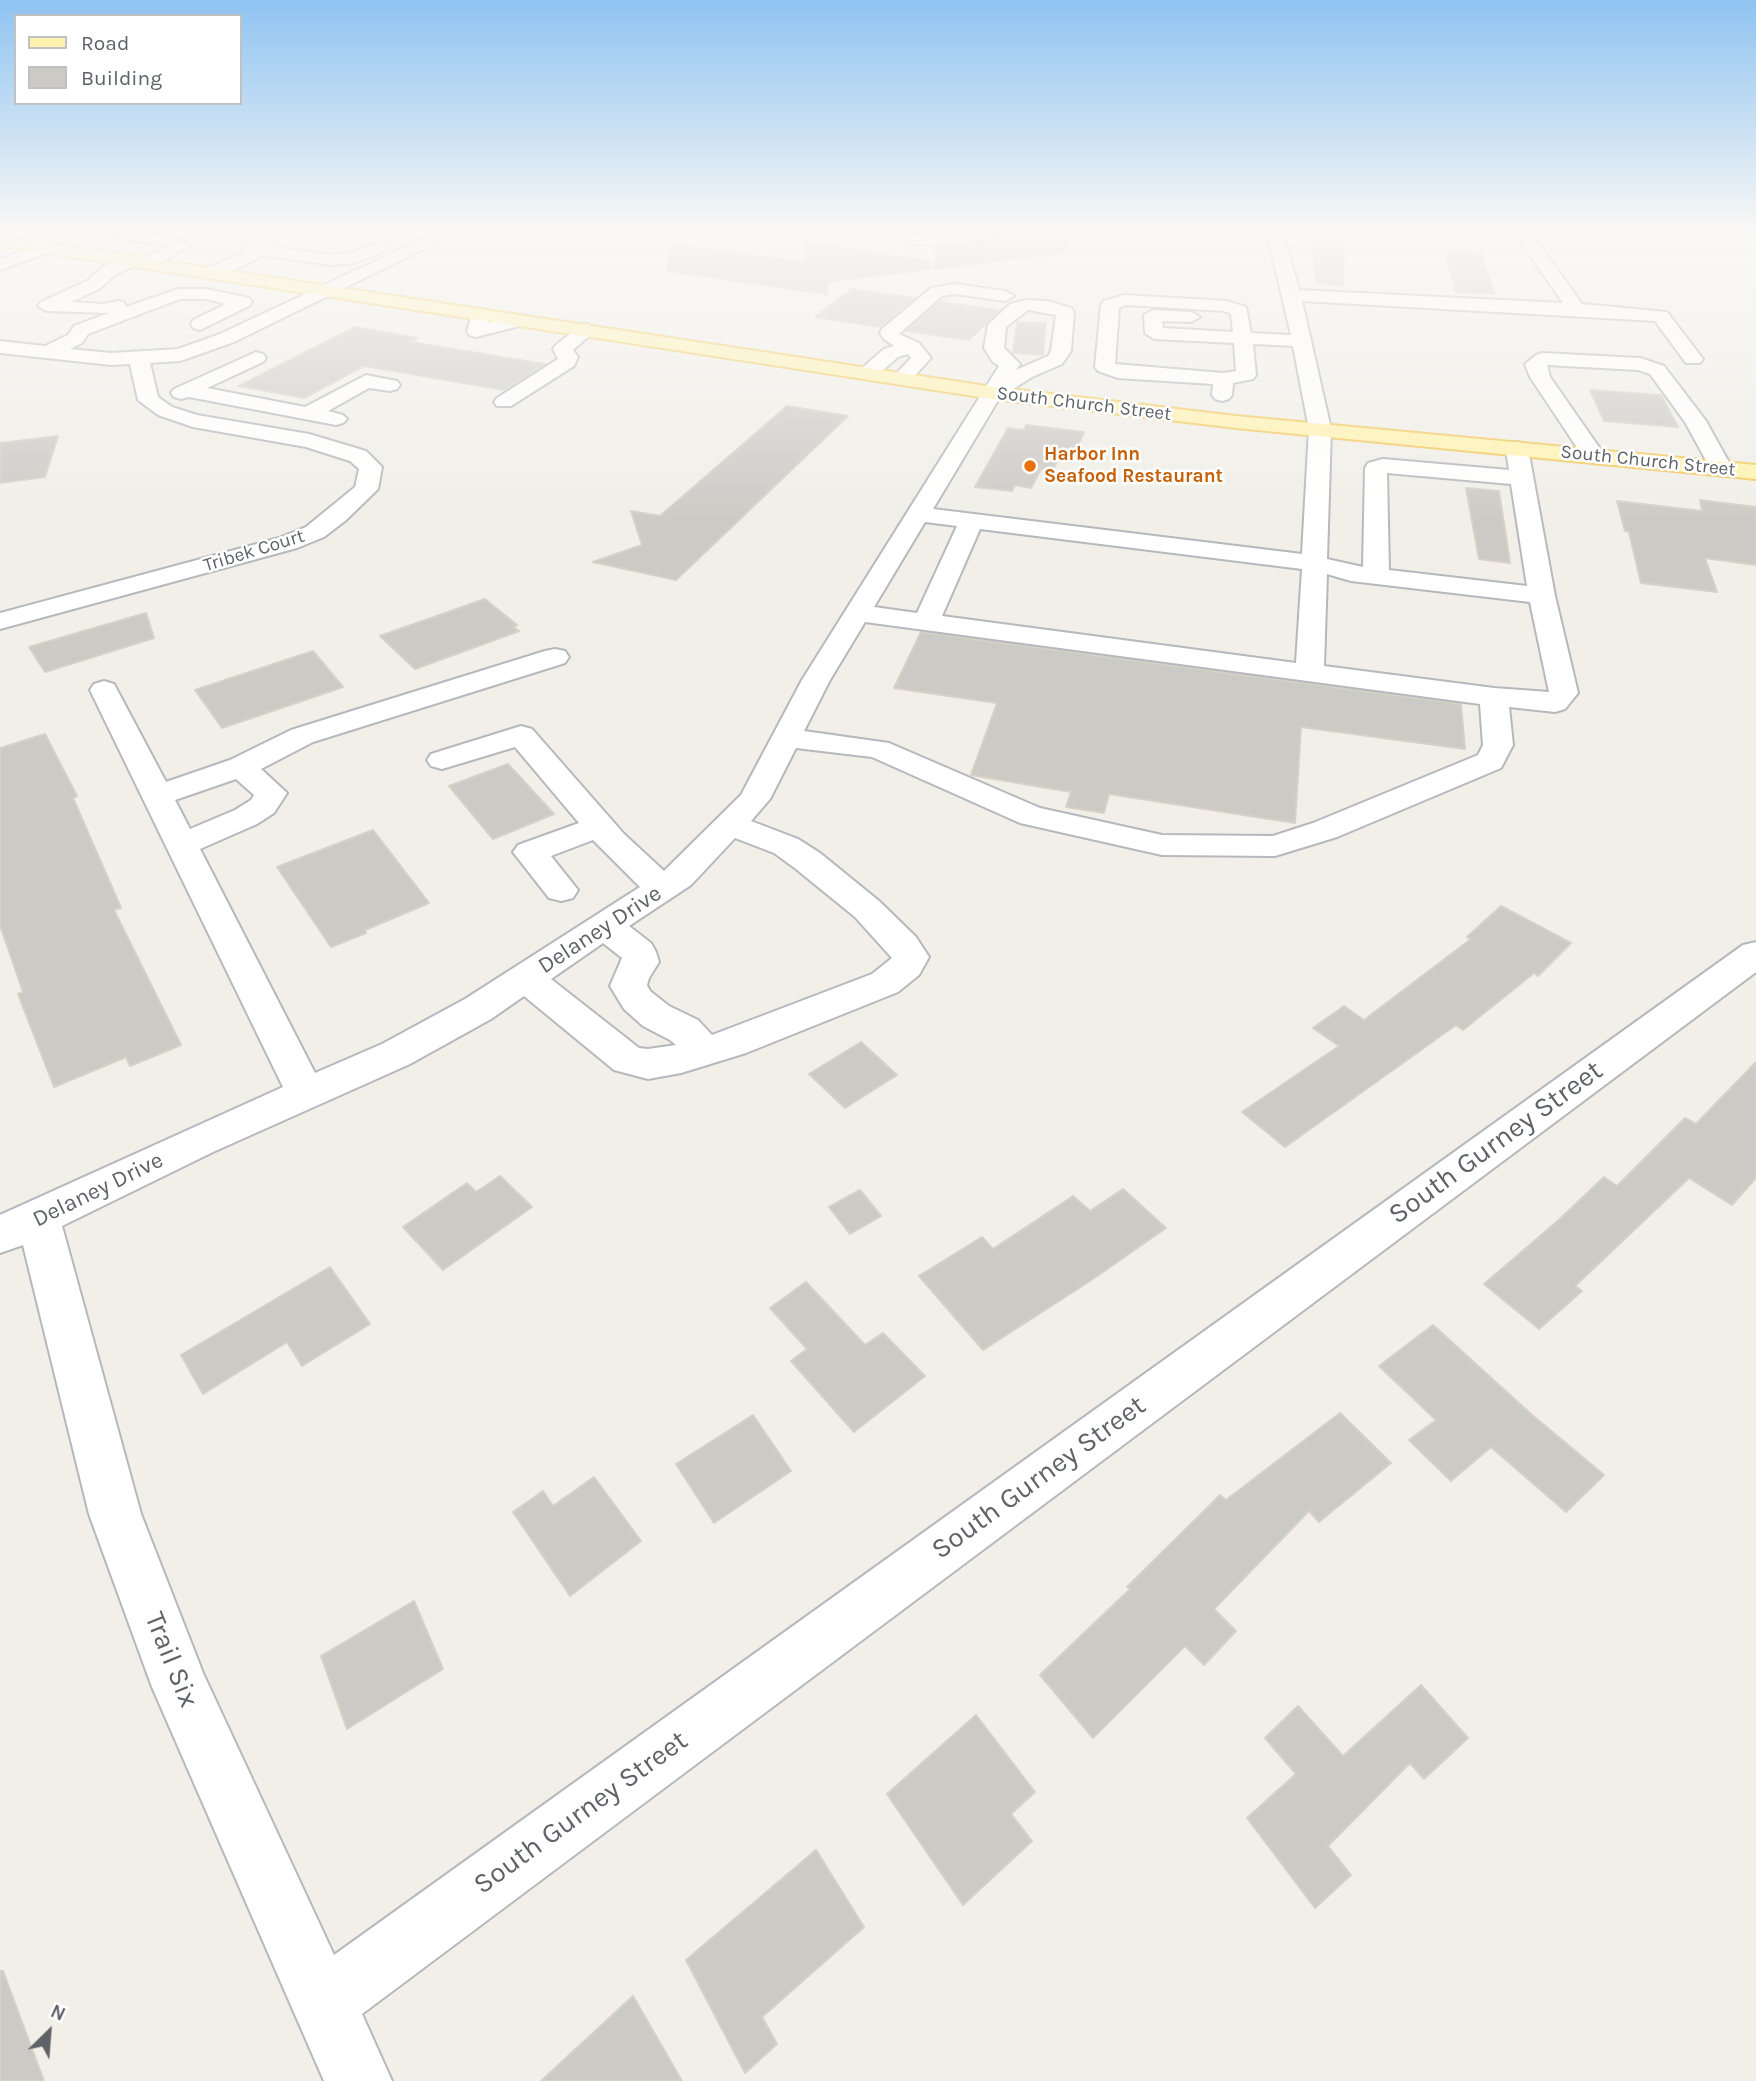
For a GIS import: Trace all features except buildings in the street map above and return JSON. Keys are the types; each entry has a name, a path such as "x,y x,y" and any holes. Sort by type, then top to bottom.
{"main road":[{"name":"South Church Street","path":"588,330 993,393 1236,422 1756,472"}],"street":[{"path":"75,340 80,330"},
{"path":"203,330 234,335"},
{"path":"0,347 87,357 139,359 180,355 244,330"},
{"path":"504,402 566,362 568,357 562,349 587,330"},
{"path":"892,330 889,333 893,339 912,347 921,358 901,379"},
{"path":"993,393 1010,364 1000,358 994,348 996,330"},
{"path":"993,393 1025,373 1055,360 1061,351 1063,330"},
{"path":"1108,330 1105,367 1118,372 1222,387 1234,402 1236,422"},
{"path":"1154,330 1154,333 1301,341"},
{"path":"1203,418 1211,400 1222,387 1246,375 1242,330"},
{"path":"1299,330 1320,429 1310,673"},
{"path":"1672,330 1693,359"},
{"path":"50,351 75,340 153,342 165,338"},
{"path":"868,373 891,353 912,347"},
{"path":"139,359 148,400 190,391 256,358"},
{"path":"1594,456 1540,377 1535,364 1543,359 1640,364 1657,370 1695,421 1721,468"},
{"path":"308,414 366,381 390,385"},
{"path":"190,391 336,419"},
{"name":"Delaney Drive","path":"19,1227 198,1141 396,1054 478,1009 679,877 754,799 816,680 968,428 993,393"},
{"name":"Tribek Court","path":"0,621 288,543 316,532 366,489 371,467 358,456 309,441 193,421 165,411 148,400"},
{"path":"857,613 1555,703 1564,692 1542,596 1517,449"},
{"path":"1376,576 1376,468 1383,466 1522,478"},
{"path":"1317,492 1376,498"},
{"path":"918,514 1314,563 1376,576 1542,596"},
{"path":"926,622 971,521"},
{"path":"156,796 241,766 302,736 555,657"},
{"path":"104,690 306,1094"},
{"path":"786,738 878,749 1031,816 1162,845 1275,846 1325,830 1490,761 1498,746 1494,697"},
{"path":"442,760 521,735 600,826 662,889"},
{"path":"180,846 246,817 264,806 271,793 241,766"},
{"path":"526,978 628,1059 648,1064 705,1052 885,983 911,957 867,909 808,860 786,846 730,825"},
{"path":"561,890 530,852 600,826"},
{"path":"606,926 638,952 641,962 631,976 628,986 637,1000 656,1016 684,1030 705,1052"},
{"name":"South Gurney Street","path":"322,2003 1756,954"},
{"name":"Trail Six","path":"19,1227 115,1514 180,1687 358,2081"}],"place":[{"name":"Harbor Inn Seafood Restaurant","path":"1030,466"}]}
